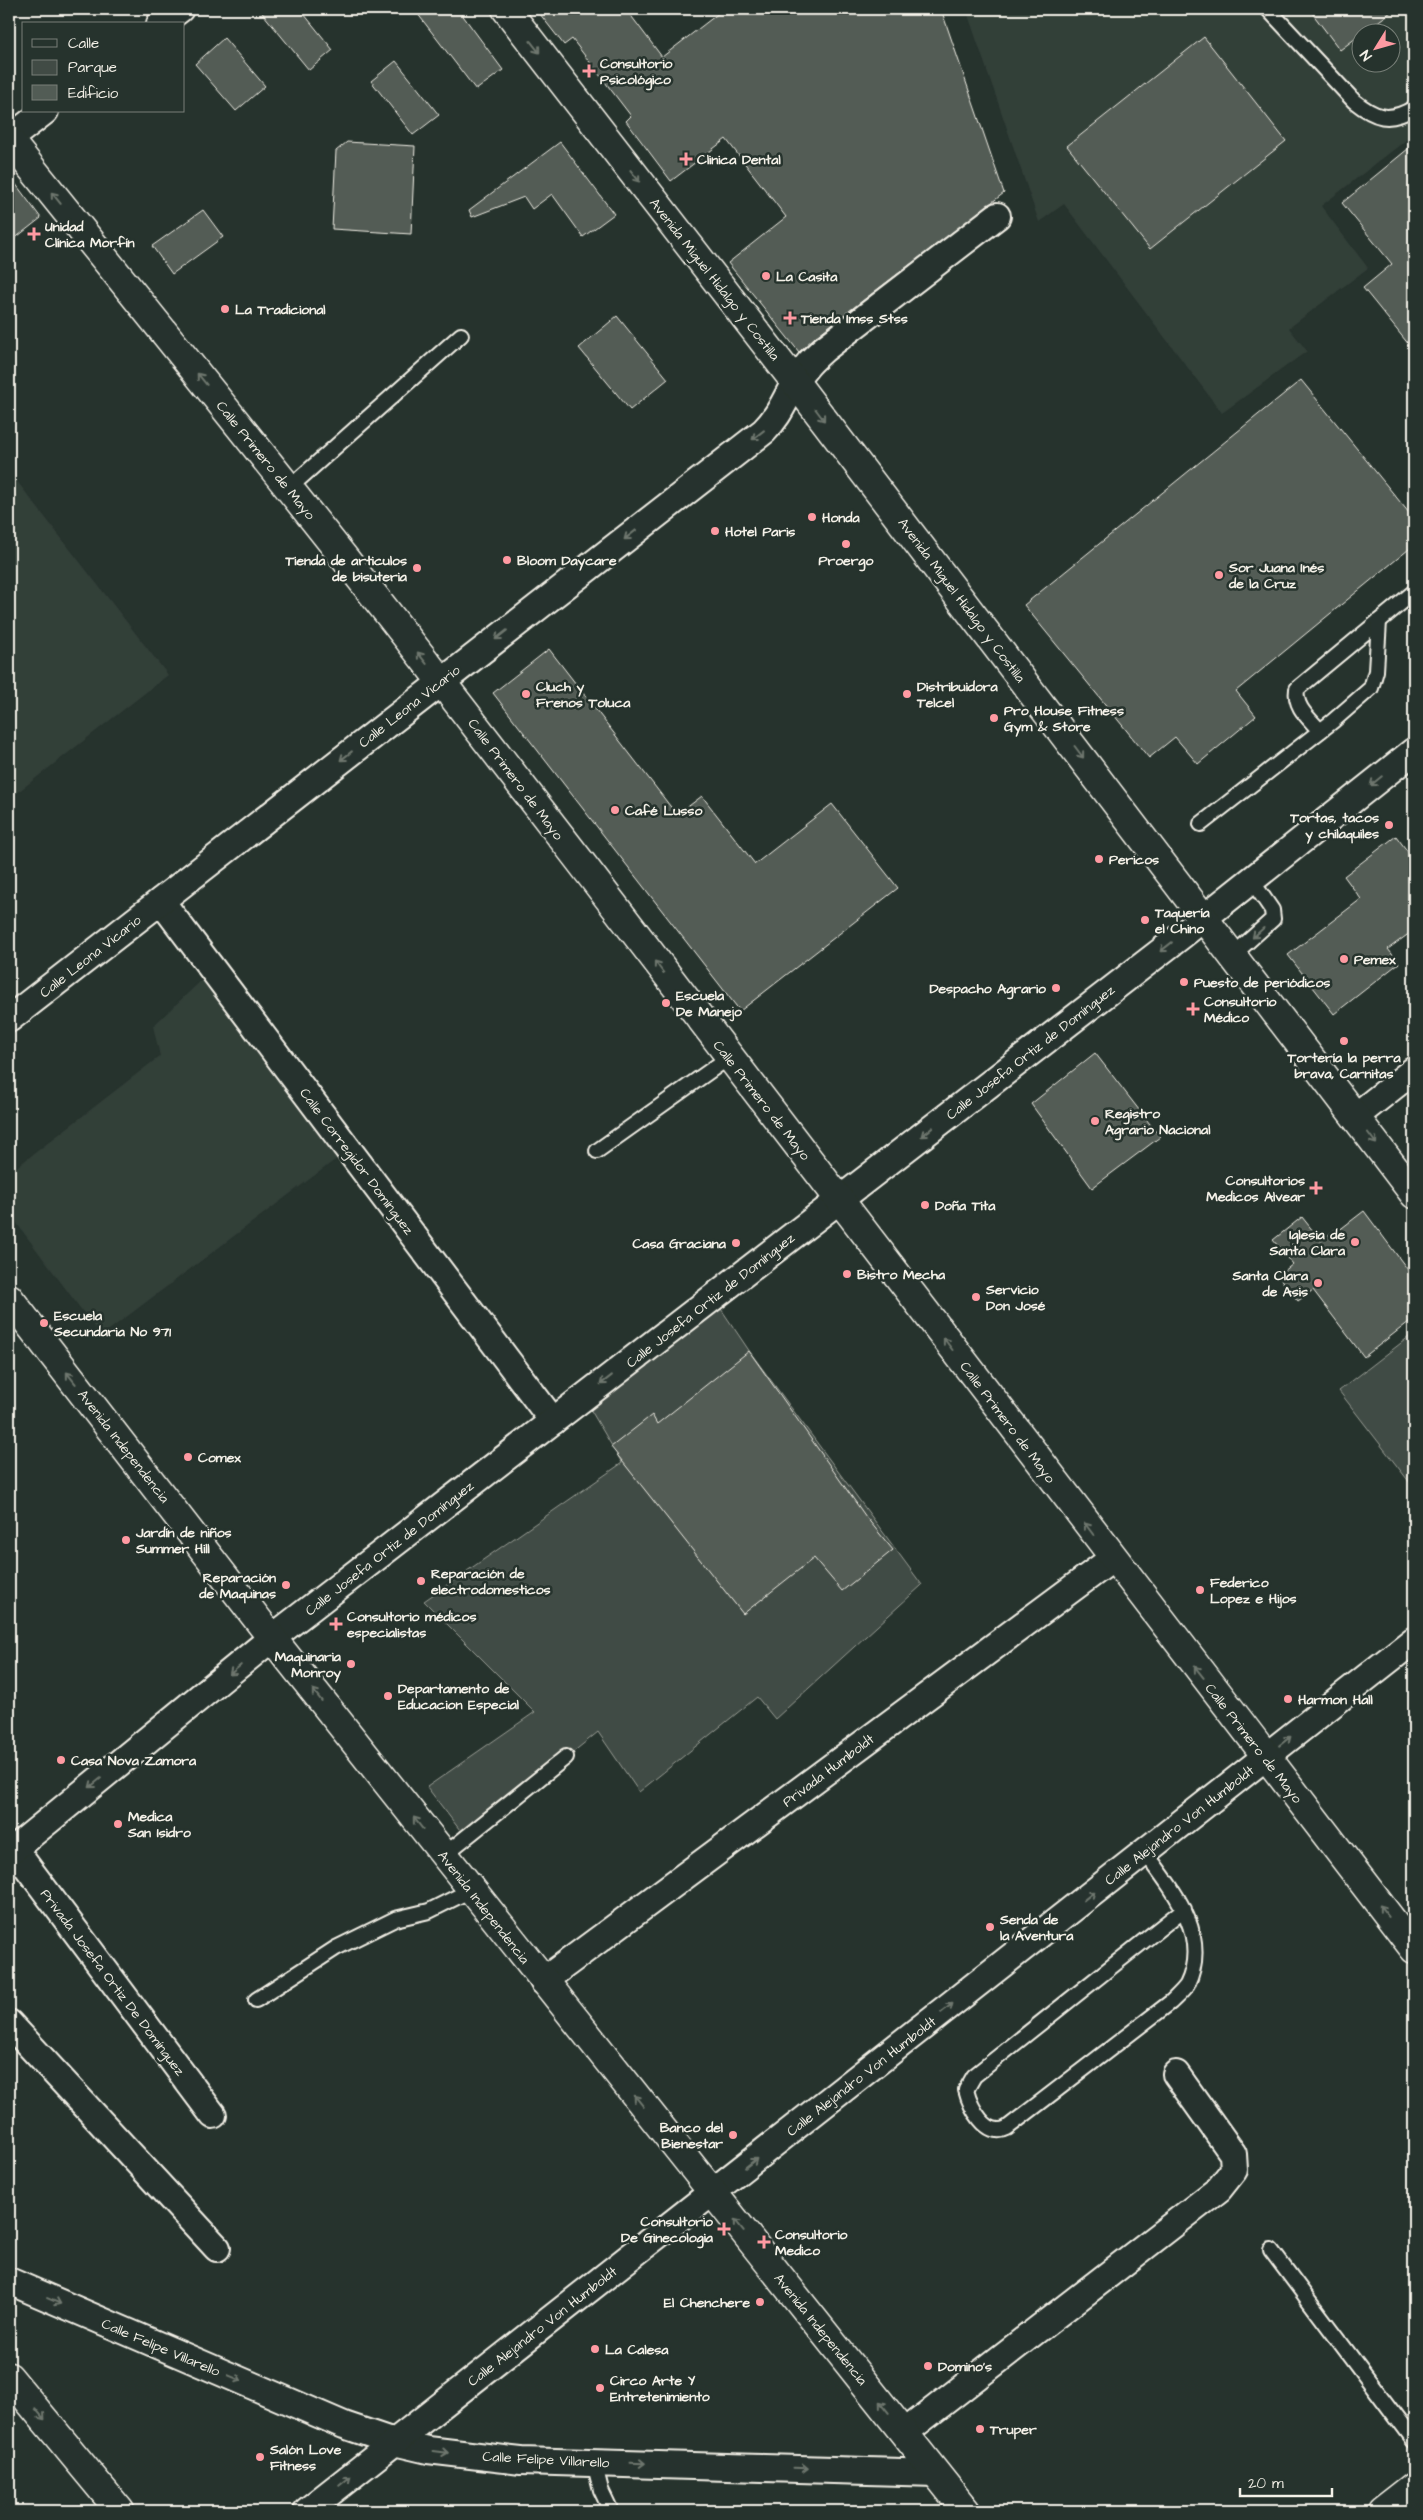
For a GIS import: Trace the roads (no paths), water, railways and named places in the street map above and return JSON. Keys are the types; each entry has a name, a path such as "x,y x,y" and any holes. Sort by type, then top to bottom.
{"main road":[{"name":"Avenida Miguel Hidalgo y Costilla","path":"506,9 795,382 1234,955 1414,1194"},
{"name":"Calle Primero de Mayo","path":"9,139 289,488 441,682 1264,1757 1414,1949"},
{"name":"Avenida Independencia","path":"9,1298 272,1638 966,2511"},
{"path":"9,2377 120,2511"},
{"path":"1384,2511 1414,2486"}],"street":[{"path":"163,22 180,9"},
{"path":"9,139 44,112"},
{"name":"Calle Leona Vicario","path":"9,1019 764,431 777,418 795,382 808,364 824,349 997,216"},
{"name":"Calle Josefa Ortiz de Domínguez","path":"11,1851 272,1638 1205,918 1414,751"},
{"name":"Calle Corregidor Domínguez","path":"161,901 553,1420"},
{"path":"1356,1116 1414,1070"},
{"name":"Privada Humboldt","path":"543,1981 1112,1559"},
{"name":"Calle Alejandro Von Humboldt","path":"307,2511 1414,1640"},
{"name":"Privada Josefa Ortiz De Domínguez","path":"11,1851 213,2115"},
{"path":"9,2023 217,2248"},
{"path":"904,2433 1219,2189 1234,2170 1233,2154 1176,2074"},
{"name":"Calle Felipe Villarello","path":"9,2281 344,2425 394,2442 428,2450 522,2461 936,2473"}],"lane":[{"path":"1268,9 1354,101 1368,112 1381,117 1393,117 1414,108"},
{"path":"289,488 461,336"},
{"path":"1320,731 1301,710 1295,699 1297,689 1414,592"},
{"path":"1201,824 1320,731 1371,688 1376,671 1380,621"},
{"path":"1234,955 1273,919 1272,910 1252,881"},
{"path":"596,1151 728,1058"},
{"path":"444,1856 566,1757"},
{"path":"1145,1852 1184,1909 1191,1925 1194,1949 1192,1969 1186,1987 1171,2002 1007,2128 1001,2131 992,2131 969,2102 966,2090 974,2076 1184,1909"},
{"path":"256,2000 336,1948 396,1919 429,1911 471,1890"},
{"path":"1271,2250 1414,2441"},
{"path":"594,2462 601,2490 611,2511"}],"place":[{"name":"Consultorio Psicológico","path":"589,71"},
{"name":"Clinica Dental","path":"686,159"},
{"name":"Unidad Clínica Morfín","path":"34,234"},
{"name":"La Casita","path":"766,276"},
{"name":"La Tradicional","path":"225,309"},
{"name":"Tienda Imss Stss","path":"790,318"},
{"name":"Honda","path":"812,517"},
{"name":"Hotel Paris","path":"715,531"},
{"name":"Proergo","path":"846,544"},
{"name":"Bloom Daycare","path":"507,560"},
{"name":"Tienda de articulos de bisuteria","path":"417,568"},
{"name":"Sor Juana Inés de la Cruz","path":"1219,575"},
{"name":"Cluch y Frenos Toluca","path":"526,694"},
{"name":"Distribuidora Telcel","path":"907,694"},
{"name":"Pro House Fitness Gym & Store","path":"994,718"},
{"name":"Café Lusso","path":"615,810"},
{"name":"Tortas, tacos y chilaquiles","path":"1389,825"},
{"name":"Pericos","path":"1099,859"},
{"name":"Taquería el Chino","path":"1145,920"},
{"name":"Pemex","path":"1344,959"},
{"name":"Puesto de periódicos","path":"1184,982"},
{"name":"Despacho Agrario","path":"1056,988"},
{"name":"Escuela De Manejo","path":"666,1003"},
{"name":"Consultorio Médico","path":"1193,1009"},
{"name":"Tortería la perra brava, Carnitas","path":"1344,1041"},
{"name":"Registro Agrario Nacional","path":"1095,1121"},
{"name":"Consultorios Medicos Alvear","path":"1316,1188"},
{"name":"Doña Tita","path":"925,1205"},
{"name":"Iglesia de Santa Clara","path":"1355,1242"},
{"name":"Casa Graciana","path":"736,1243"},
{"name":"Bistro Mecha","path":"847,1274"},
{"name":"Santa Clara de Asis","path":"1318,1283"},
{"name":"Servicio Don José","path":"976,1297"},
{"name":"Escuela Secundaria No 971","path":"44,1323"},
{"name":"Comex","path":"188,1457"},
{"name":"Jardín de niños Summer Hill","path":"126,1540"},
{"name":"Reparación de electrodomesticos","path":"421,1581"},
{"name":"Reparación de Maquinas","path":"286,1585"},
{"name":"Federico Lopez e Hijos","path":"1200,1590"},
{"name":"Consultorio médicos especialistas","path":"336,1624"},
{"name":"Maquinaria Monroy","path":"351,1664"},
{"name":"Departamento de Educacion Especial","path":"388,1696"},
{"name":"Harmon Hall","path":"1288,1699"},
{"name":"Casa Nova Zamora","path":"61,1760"},
{"name":"Medica San Isidro","path":"118,1824"},
{"name":"Senda de la Aventura","path":"990,1927"},
{"name":"Banco del Bienestar","path":"733,2135"},
{"name":"Consultorio De Ginecologia","path":"724,2229"},
{"name":"Consultorio Medico","path":"764,2242"},
{"name":"El Chenchere","path":"760,2302"},
{"name":"La Calesa","path":"595,2349"},
{"name":"Domino's","path":"928,2366"},
{"name":"Circo Arte Y Entretenimiento","path":"600,2388"},
{"name":"Truper","path":"980,2429"},
{"name":"Salón Love Fitness","path":"260,2457"}]}
